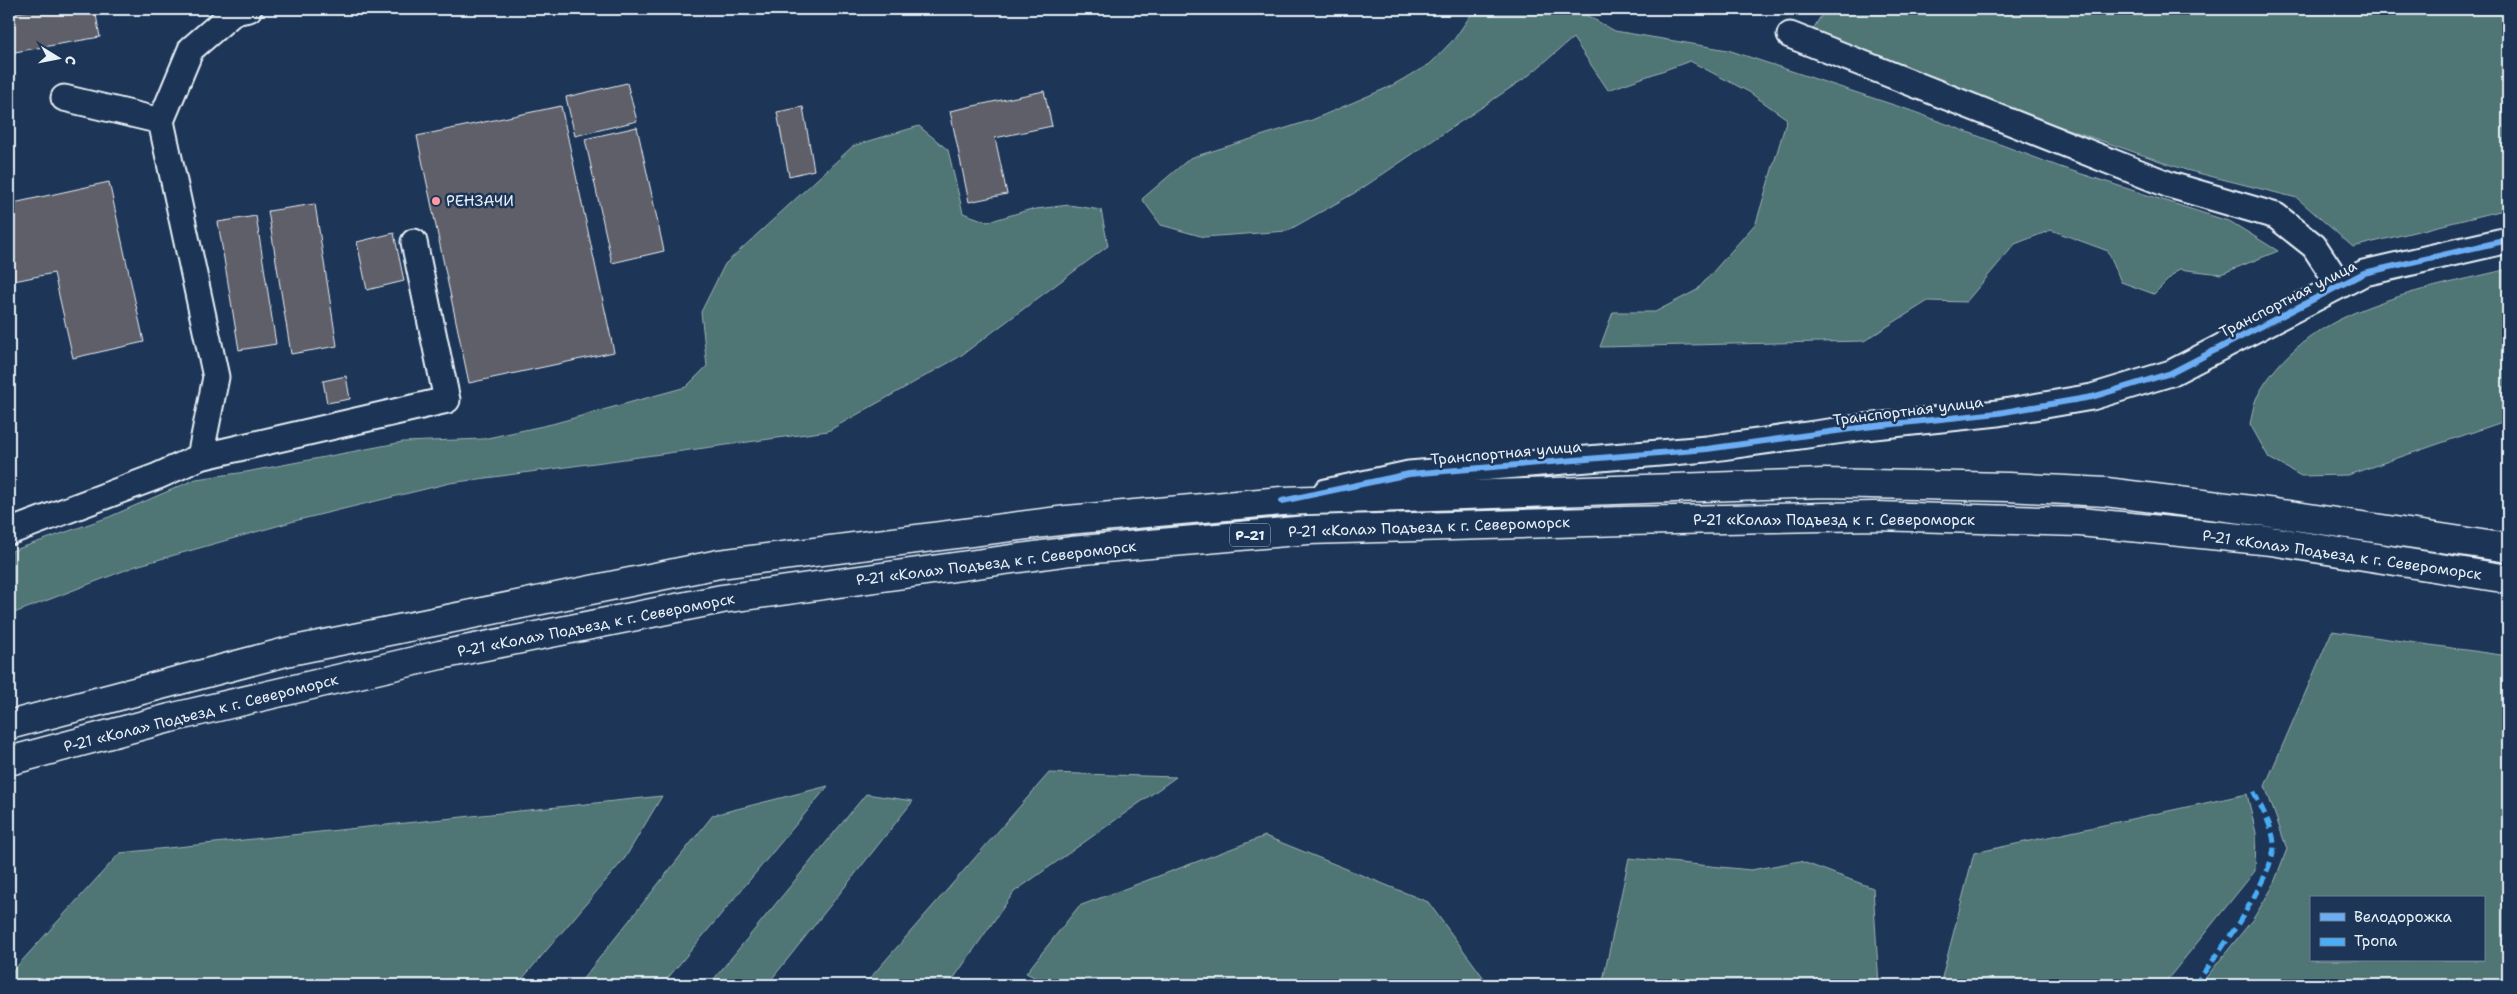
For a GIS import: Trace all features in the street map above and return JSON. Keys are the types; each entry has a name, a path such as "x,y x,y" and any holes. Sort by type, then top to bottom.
{"main road":[{"name":"Р-21 «Кола» Подъезд к г. Североморск","path":"9,725 290,652 719,564 1067,520 1282,501 1824,483 2008,487 2106,492 2275,512 2508,548"},
{"name":"Р-21 «Кола» Подъезд к г. Североморск","path":"9,761 170,718 440,656 722,599 1071,551 1308,530 1875,516 2080,522 2271,542 2508,579"}],"street":[{"path":"200,457 216,377 161,121 191,49 234,12 249,9"},
{"path":"1790,35 2170,185 2276,216 2314,246 2339,284"},
{"path":"64,98 161,121"},
{"name":"Транспортная улица","path":"1282,501 1409,474 1707,449 1865,427 1998,413 2092,397 2171,373 2339,284 2364,273 2508,240"},
{"path":"9,532 158,476 200,457 447,400 414,242"}],"green space":[{"path":"1475,9 1575,9 1615,31 1728,50 1912,111 2060,167 2231,222 2278,251 2221,274 2179,269 2154,294 2121,282 2108,251 2051,230 2015,244 1966,302 1928,301 1864,341 1600,347 1613,312 1655,312 1697,290 1756,223 1787,119 1749,92 1690,61 1608,90 1573,38 1528,76 1358,191 1287,231 1204,237 1161,225 1142,199 1190,158 1312,120 1389,87 1430,64 1455,38"},
{"path":"1825,9 2508,9 2508,209 2353,247 2297,198 2186,170 2050,123 1812,31"},
{"path":"919,126 948,150 963,213 988,222 1028,210 1069,205 1101,210 1108,246 959,357 828,431 450,483 298,520 136,566 9,615 9,552 109,517 196,479 246,472 403,442 483,439 552,424 686,387 707,366 701,312 725,264 853,146"},
{"path":"2504,270 2508,271 2508,420 2348,475 2301,476 2269,458 2250,424 2254,405 2276,368 2302,344 2331,324 2399,296"},
{"path":"2332,631 2508,656 2508,985 2200,985 2253,919 2272,888 2287,849 2265,786"},
{"path":"1049,773 1176,777 1014,892 949,985 864,985"},
{"path":"828,786 662,985 578,985 713,815"},
{"path":"866,794 913,801 767,985 709,985"},
{"path":"2247,794 2256,833 2255,871 2163,985 1940,985 1974,853"},
{"path":"662,796 625,858 517,985 9,985 9,975 120,853"},
{"path":"1265,836 1428,902 1489,985 1050,985 1026,973 1079,906"},
{"path":"1629,858 1751,870 1800,861 1873,888 1879,985 1602,985"}],"building":[{"path":"41,9 95,9 100,37 9,53 9,14"},
{"path":"627,83 637,121 575,136 566,97"},
{"path":"1044,91 1052,126 995,138 1007,194 969,202 950,111"},
{"path":"561,106 614,352 469,383 417,136"},
{"path":"803,107 814,170 789,176 777,112"},
{"path":"637,127 664,251 612,263 585,139"},
{"path":"109,182 144,342 73,358 54,273 9,282 9,204"},
{"path":"315,204 337,346 291,354 268,211"},
{"path":"256,216 276,344 239,350 218,222"},
{"path":"394,233 404,281 367,290 357,242"},
{"path":"346,376 350,399 327,403 323,381"}],"marked path":[{"path":"2194,985 2242,917 2255,895 2272,857 2273,837 2266,816 2253,790"}],"cycle path":[{"path":"1282,501 1409,474 1707,449 1865,427 1998,413 2092,397 2171,373 2364,273 2508,240"}],"place":[{"name":"РЕНЗАЧИ","path":"436,201"}]}
